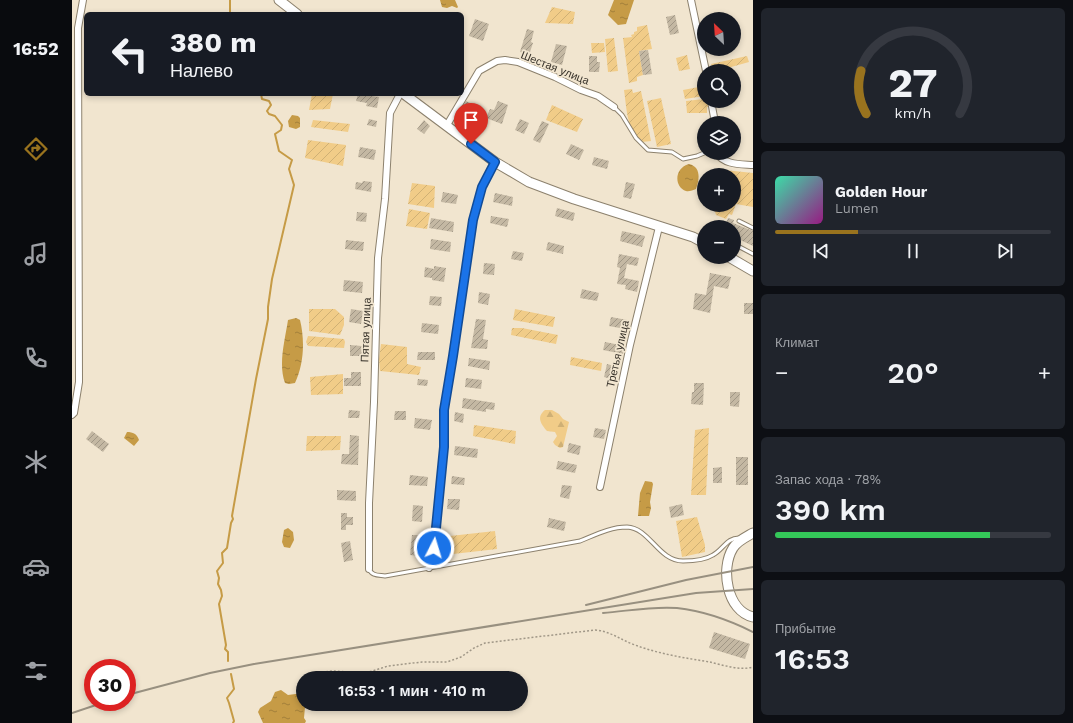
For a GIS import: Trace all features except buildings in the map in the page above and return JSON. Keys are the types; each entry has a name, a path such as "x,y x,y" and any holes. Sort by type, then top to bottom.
{"street":[{"path":"72,415 74,413 79,382 78,28 83,0"},
{"path":"279,0 295,12"},
{"path":"691,0 705,64"},
{"name":"Шестая улица","path":"464,96 478,71 497,61 505,60 518,62 555,77 581,90 598,96 614,107"},
{"name":"Пятая улица","path":"370,569 369,503 374,402 378,258 385,199 390,113 399,96"},
{"path":"407,96 495,162 529,182 574,199 697,239"},
{"name":"Шестая улица","path":"447,126 464,96"},
{"path":"725,160 735,164 753,164"},
{"path":"429,568 434,548 444,447 444,410 473,220 482,187 495,162"},
{"name":"Третья улица","path":"600,487 630,345 659,227"},
{"path":"740,264 753,271"},
{"path":"753,533 743,538 733,546 728,558 726,572 730,591 737,608 745,616 753,618"}],"lane":[{"path":"614,107 622,115 636,138 648,150 672,152 683,159 697,156"},
{"path":"741,222 753,228"},
{"path":"741,248 753,254"},
{"path":"370,569 371,573 374,575 385,576 580,541 607,531 627,527 641,532 672,560 683,561 705,558 714,555 728,541 736,538 743,538"}],"path":[{"path":"370,671 388,666 422,662 447,662 461,657 474,648 486,643 595,630 609,633 653,652 734,667 753,667"}],"green space":[{"path":"552,7 575,12 573,24 545,23"},
{"path":"647,25 652,49 639,51 643,75 637,77 637,81 629,83 623,38 632,37 631,35 637,31 637,27"},
{"path":"614,38 618,71 608,72 605,39"},
{"path":"591,43 604,43 605,52 592,53"},
{"path":"687,55 690,69 679,71 676,58"},
{"path":"747,56 749,62 741,64 711,64"},
{"path":"697,87 697,97 685,99 683,90"},
{"path":"632,89 633,93 641,91 651,141 642,142 637,137 630,125 624,90"},
{"path":"312,96 333,96 330,109 309,110"},
{"path":"661,98 671,144 657,147 647,101"},
{"path":"697,100 697,108 707,108 707,113 687,113 686,101"},
{"path":"552,105 583,119 577,132 546,120"},
{"path":"313,120 350,124 348,132 311,127"},
{"path":"308,140 346,145 343,166 305,158"},
{"path":"741,172 753,173 753,207 741,205"},
{"path":"412,183 435,186 434,208 408,204"},
{"path":"409,209 430,213 427,229 406,226"},
{"path":"715,212 733,212 732,215 729,214 726,219 716,215"},
{"path":"309,309 335,309 344,317 344,325 340,335 309,331"},
{"path":"515,309 555,317 553,327 513,320"},
{"path":"512,328 522,328 558,335 556,344 511,335"},
{"path":"308,336 344,339 344,348 308,346 306,342"},
{"path":"381,344 407,347 407,364 421,367 419,375 380,371 379,359"},
{"path":"571,357 602,363 601,371 570,365"},
{"path":"343,374 343,394 311,395 310,377"},
{"path":"545,410 552,410 569,422 563,447 560,448 555,445 553,442 557,436 555,432 547,431 541,423 540,418"},
{"path":"474,425 516,431 515,444 473,436"},
{"path":"709,428 706,495 691,495 695,430"},
{"path":"307,436 341,436 340,450 306,451"},
{"path":"697,517 705,545 705,552 682,557 676,521"},
{"path":"495,531 497,549 453,554 450,536"}],"water":[{"path":"440,0 455,0 458,7 442,7"},
{"path":"614,0 634,0 626,24 618,25 608,15"},
{"path":"292,115 300,118 300,127 296,129 289,127 288,121"},
{"path":"689,164 697,170 697,186 696,189 691,191 682,189 679,186 677,178 678,173 684,166"},
{"path":"296,318 300,320 302,328 303,352 295,383 289,384 285,383 282,360 288,320"},
{"path":"127,432 131,432 137,436 139,440 134,446 124,438"},
{"path":"645,481 652,482 653,484 650,502 651,508 649,516 638,516 640,493"},
{"path":"288,528 293,532 294,540 290,548 284,547 282,542 284,530"},
{"path":"281,690 288,695 296,694 296,711 305,711 305,723 263,723 258,712 260,708 271,701 275,692"}],"waterway":[{"path":"230,0 230,12"},
{"path":"228,661 228,652 225,649 226,645 219,604 222,596 218,584 219,578 217,571 223,563 222,553 227,548 233,519 232,516 268,319 272,279 294,185 289,169 292,160 279,151 275,134 281,130 282,125 275,116 269,114 267,111 271,105 269,101 262,99 261,96"},
{"path":"231,674 234,689 227,698 234,721 233,723"}],"railway":[{"path":"586,605 686,580 753,567"},
{"path":"136,693 210,673 254,664 696,593 753,589"},
{"path":"603,613 649,608 677,608 697,611 753,632"},
{"path":"72,713 84,709"}],"route":[{"path":"434,548 444,447 444,410 473,220 482,187 495,162 471,144"}]}
